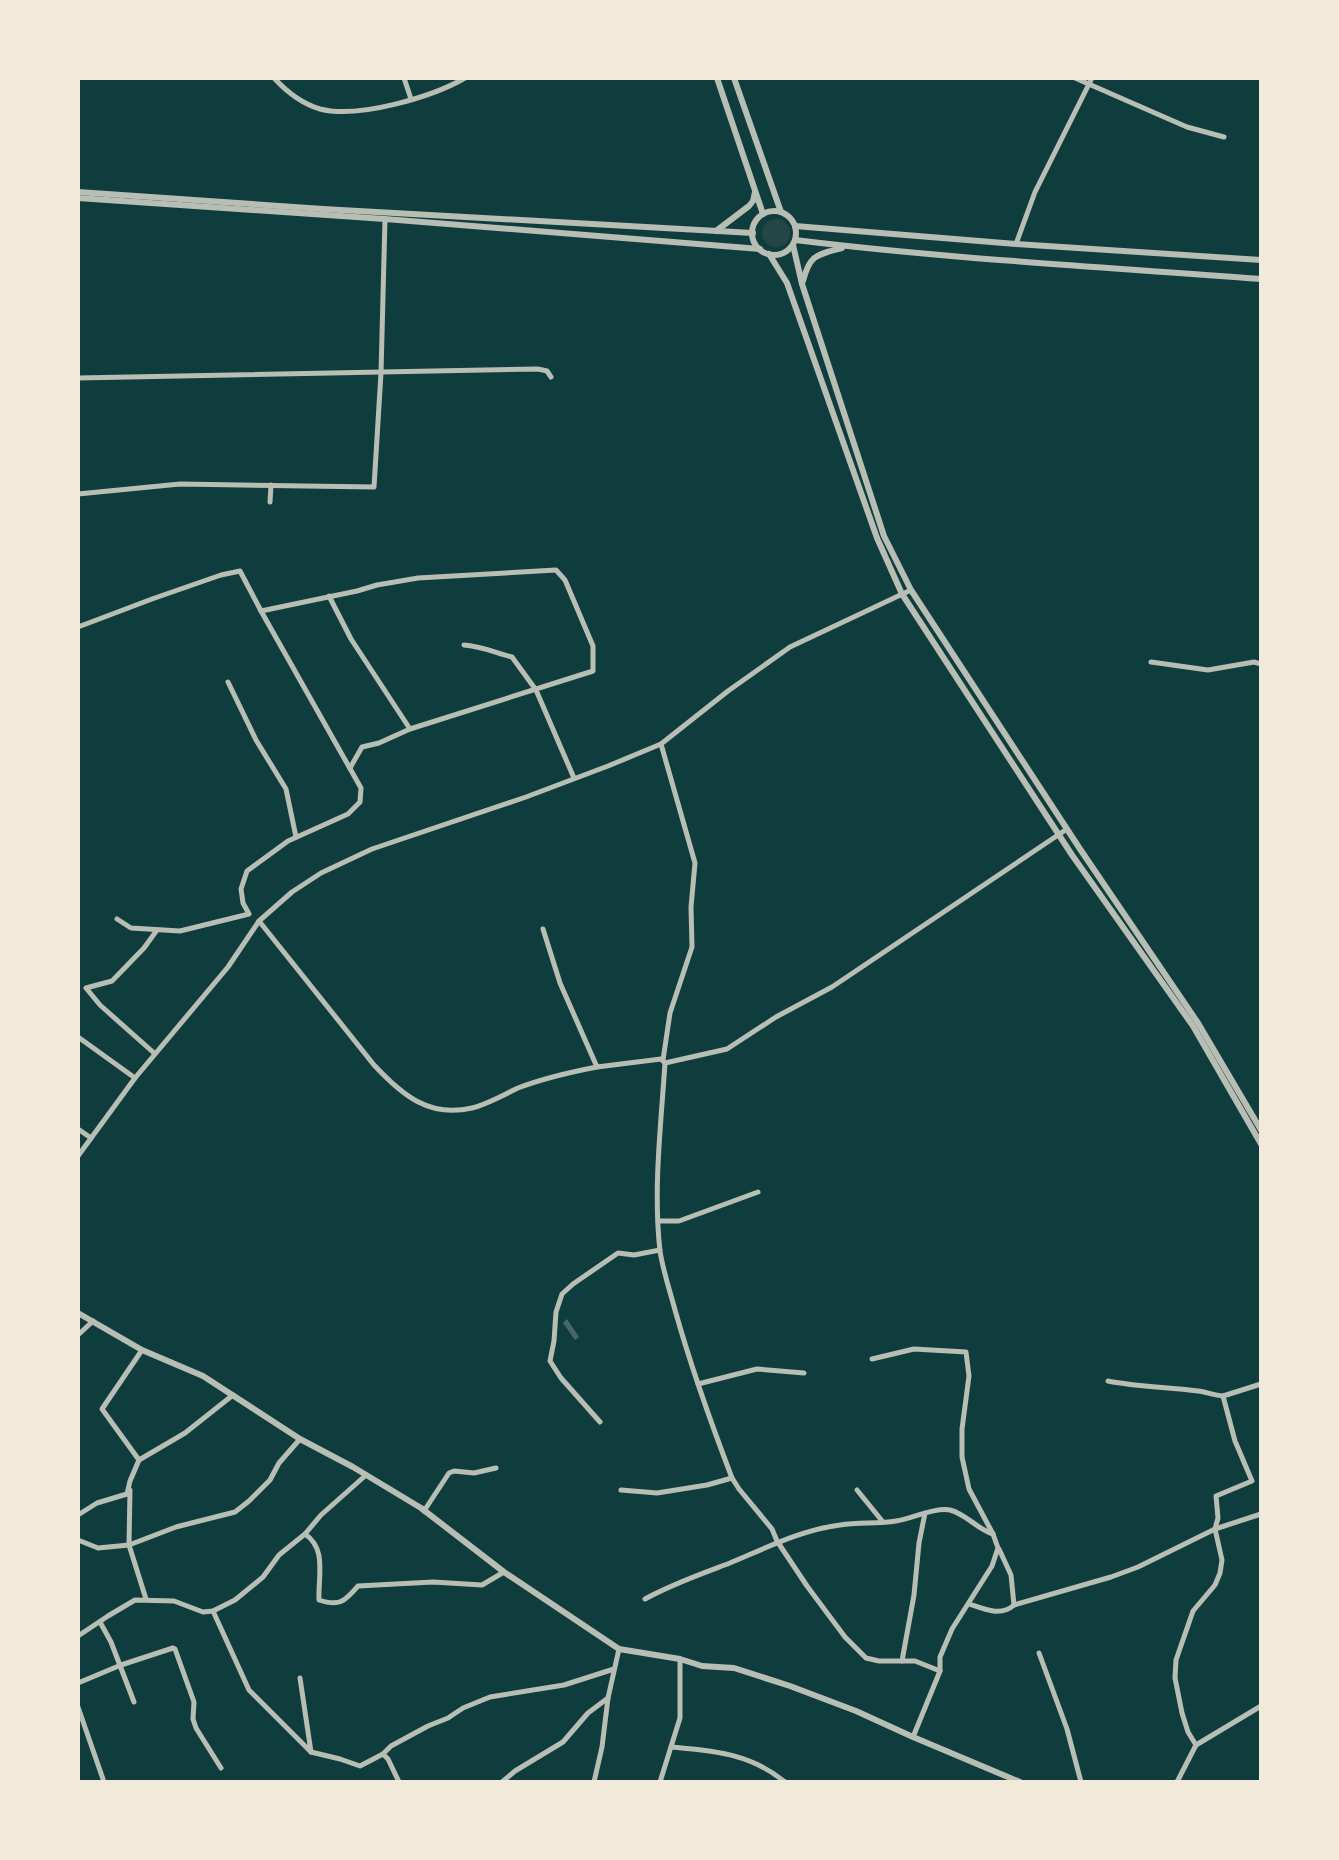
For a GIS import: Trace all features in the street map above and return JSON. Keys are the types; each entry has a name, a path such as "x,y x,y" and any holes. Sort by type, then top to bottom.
{"street":[{"path":"274,78 285,90 317,108 336,112 377,108 448,88 465,78"},
{"path":"404,78 411,99"},
{"path":"717,78 763,214"},
{"path":"734,78 781,212"},
{"path":"1075,78 1091,81 1187,127 1224,137"},
{"path":"1016,244 1035,192 1091,81"},
{"path":"715,231 749,206 755,189"},
{"path":"78,192 753,233"},
{"path":"78,198 760,249 769,254 787,283 877,538 902,594 1059,834 1193,1026 1261,1144"},
{"path":"760,249 753,233 757,219 775,211 790,217 795,226 794,242 802,284 884,536 911,590 1198,1023 1261,1130"},
{"path":"78,494 180,484 374,487 385,219"},
{"path":"795,226 1261,260"},
{"path":"769,254 783,253 794,242 1261,279"},
{"path":"802,284 808,263 814,257 848,246"},
{"path":"78,378 538,369 547,371 551,377"},
{"path":"270,502 271,485"},
{"path":"261,611 418,578 556,570 565,580 593,646 593,671 362,747 350,768"},
{"path":"78,627 240,571 361,788 360,802 348,814 296,837 247,871 241,889 249,914 180,931 131,928 117,919"},
{"path":"78,1156 154,1054 228,967 259,921 292,892 321,873 372,849 661,744 790,647 911,590"},
{"path":"329,596 351,639 410,729"},
{"path":"464,645 479,646 512,657 536,690 574,778"},
{"path":"1151,662 1208,670 1254,662 1261,664"},
{"path":"228,682 256,740 286,789 296,837"},
{"path":"661,744 695,863 691,907 692,947 670,1013 658,1165 662,1265 680,1329 732,1478 772,1529 814,1596 845,1637 866,1658 915,1661 940,1671"},
{"path":"259,921 394,1087 425,1106 445,1110 474,1107 545,1079 597,1067 664,1061 727,1049 776,1017 832,987 1067,829"},
{"path":"154,1054 100,1005 86,988 112,981 158,929"},
{"path":"543,929 560,983 597,1067"},
{"path":"78,1037 135,1078"},
{"path":"78,1129 91,1138"},
{"path":"658,1221 679,1221 758,1192"},
{"path":"600,1422 550,1361 556,1312 562,1294 618,1253 634,1255 660,1250"},
{"path":"78,1313 142,1350 203,1376 300,1439 424,1511 504,1572 619,1649 680,1659 702,1666 734,1668 790,1686 1020,1782"},
{"path":"78,1335 93,1321"},
{"path":"872,1359 914,1349 966,1352 969,1376 962,1429 962,1457 969,1489 1011,1575 1014,1605 1011,1610 996,1612 969,1604"},
{"path":"139,1460 102,1409 142,1350"},
{"path":"698,1384 757,1369 804,1373"},
{"path":"1108,1381 1223,1396 1261,1384"},
{"path":"78,1515 97,1503 127,1494 139,1460 185,1433 233,1395"},
{"path":"1196,1745 1182,1713 1175,1678 1176,1660 1193,1611 1215,1585 1220,1573 1222,1560 1215,1529 1218,1518 1216,1496 1252,1481 1235,1441 1223,1396"},
{"path":"78,1540 98,1548 129,1545 176,1527 235,1512 270,1480 279,1463 300,1439"},
{"path":"424,1511 449,1473 474,1473 496,1468"},
{"path":"78,1636 135,1600 174,1601 203,1612 213,1611 235,1600 263,1577 279,1555 366,1475"},
{"path":"621,1490 657,1493 732,1478"},
{"path":"130,1481 129,1545 146,1599"},
{"path":"857,1490 883,1522"},
{"path":"645,1599 777,1541 839,1525 895,1521 948,1509 993,1534"},
{"path":"902,1661 925,1513"},
{"path":"1014,1605 1055,1595 1138,1567 1215,1529 1261,1514"},
{"path":"305,1534 314,1540 319,1549 319,1600 331,1604 346,1601 358,1586 433,1582 482,1585 504,1572"},
{"path":"913,1737 940,1671 940,1657 952,1629 992,1566 998,1548"},
{"path":"213,1611 249,1690 311,1752 360,1766 428,1726 490,1697 564,1685 614,1669"},
{"path":"100,1622 121,1665 134,1702"},
{"path":"78,1683 121,1665 175,1649 194,1702 196,1728 221,1768"},
{"path":"594,1782 619,1649"},
{"path":"1039,1653 1067,1729 1081,1782"},
{"path":"660,1782 680,1718 680,1659"},
{"path":"300,1678 311,1752"},
{"path":"502,1782 563,1742 588,1713 608,1698"},
{"path":"1177,1782 1196,1745 1261,1706"},
{"path":"78,1707 104,1782"},
{"path":"671,1747 724,1752 757,1763 785,1782"},
{"path":"383,1754 399,1782"}],"shaded area":[{"path":"776,219 786,223 790,233 786,243 776,247 766,243 762,233 766,223"}],"building":[{"path":"567,1319 579,1337 575,1340 563,1323"}]}
